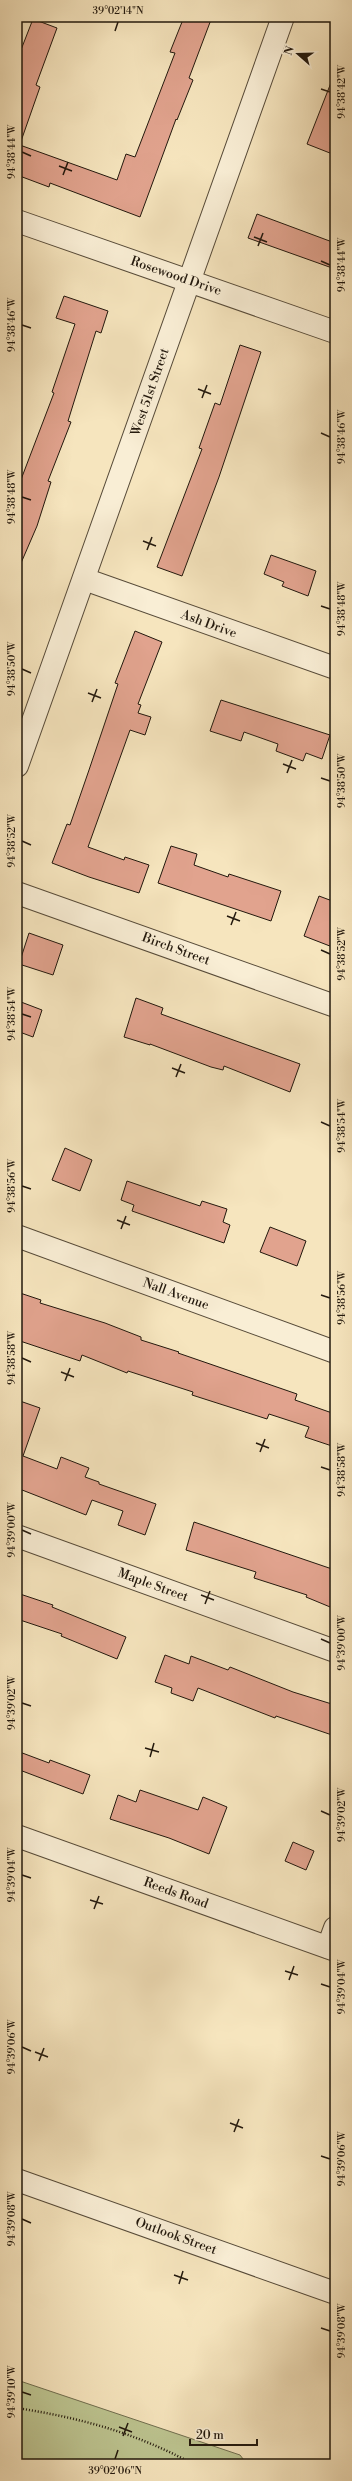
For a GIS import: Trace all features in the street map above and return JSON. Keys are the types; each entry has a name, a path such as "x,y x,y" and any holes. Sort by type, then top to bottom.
{"street":[{"name":"West 51st Street","path":"17,766 283,17"},
{"name":"Rosewood Drive","path":"17,222 335,332"},
{"name":"Ash Drive","path":"84,579 335,668"},
{"name":"Birch Street","path":"17,893 335,1006"},
{"name":"Nall Avenue","path":"17,1236 335,1352"},
{"name":"Maple Street","path":"17,1536 335,1651"},
{"name":"Reeds Road","path":"17,1836 333,1942"},
{"name":"Outlook Street","path":"17,2180 335,2293"}],"path":[{"path":"17,2408 67,2416 111,2427 170,2452 193,2464"}],"green space":[{"path":"17,2380 240,2455 247,2464 17,2464"}],"building":[{"path":"184,17 212,17 189,78 193,80 177,120 176,119 140,217 50,183 49,187 17,175 17,144 117,180 126,154 135,157 175,53 170,52"},
{"path":"33,19 57,28 36,85 40,87 20,144 17,144 17,60"},
{"path":"335,75 335,155 307,144"},
{"path":"257,214 335,243 335,269 248,238"},
{"path":"64,296 108,311 101,333 96,331 68,421 71,422 48,481 51,482 37,526 18,570 17,490 54,393 52,392 75,324 56,318"},
{"path":"240,345 261,352 219,477 182,576 157,567 202,449 199,448 215,403 220,405"},
{"path":"271,555 316,571 308,596 282,586 284,582 264,574"},
{"path":"135,631 162,642 138,704 141,705 138,713 151,717 145,735 130,730 88,847 124,860 125,857 149,865 139,893 52,863 67,824 70,825 118,684 115,683"},
{"path":"221,700 330,735 322,759 306,753 303,761 276,751 278,744 244,732 241,741 210,731"},
{"path":"171,846 197,854 194,865 228,877 229,874 281,891 271,921 158,883"},
{"path":"319,896 335,902 335,948 304,936"},
{"path":"29,933 63,945 53,975 19,964"},
{"path":"136,998 163,1008 161,1014 300,1064 290,1092 224,1066 223,1070 211,1067 150,1044 124,1037"},
{"path":"21,1002 42,1010 33,1037 17,1031 17,1013"},
{"path":"65,1148 92,1160 80,1191 52,1180"},
{"path":"127,1181 200,1206 202,1201 227,1209 223,1222 230,1225 224,1243 132,1211 134,1205 121,1200"},
{"path":"270,1227 306,1241 297,1266 260,1252"},
{"path":"17,1292 41,1300 40,1303 105,1323 141,1337 141,1340 297,1394 295,1400 335,1414 335,1447 305,1437 309,1427 269,1414 267,1419 192,1395 193,1392 128,1371 127,1373 82,1355 80,1361 17,1340"},
{"path":"17,1400 40,1408 23,1456 57,1469 61,1457 89,1468 85,1477 99,1482 99,1484 156,1504 145,1535 118,1525 123,1511 92,1500 86,1515 17,1488"},
{"path":"194,1522 335,1570 335,1609 306,1597 307,1595 254,1578 256,1572 186,1550"},
{"path":"17,1593 53,1605 52,1607 126,1637 117,1659 61,1636 62,1634 17,1619"},
{"path":"165,1655 189,1664 191,1656 228,1670 230,1667 293,1692 335,1705 335,1736 276,1716 275,1718 198,1688 193,1701 171,1693 172,1688 155,1682"},
{"path":"17,1751 49,1763 50,1760 90,1775 83,1794 17,1769"},
{"path":"140,1790 198,1810 203,1797 227,1807 209,1854 169,1838 110,1819 118,1795 136,1802"},
{"path":"293,1842 314,1851 306,1870 285,1861"}]}
